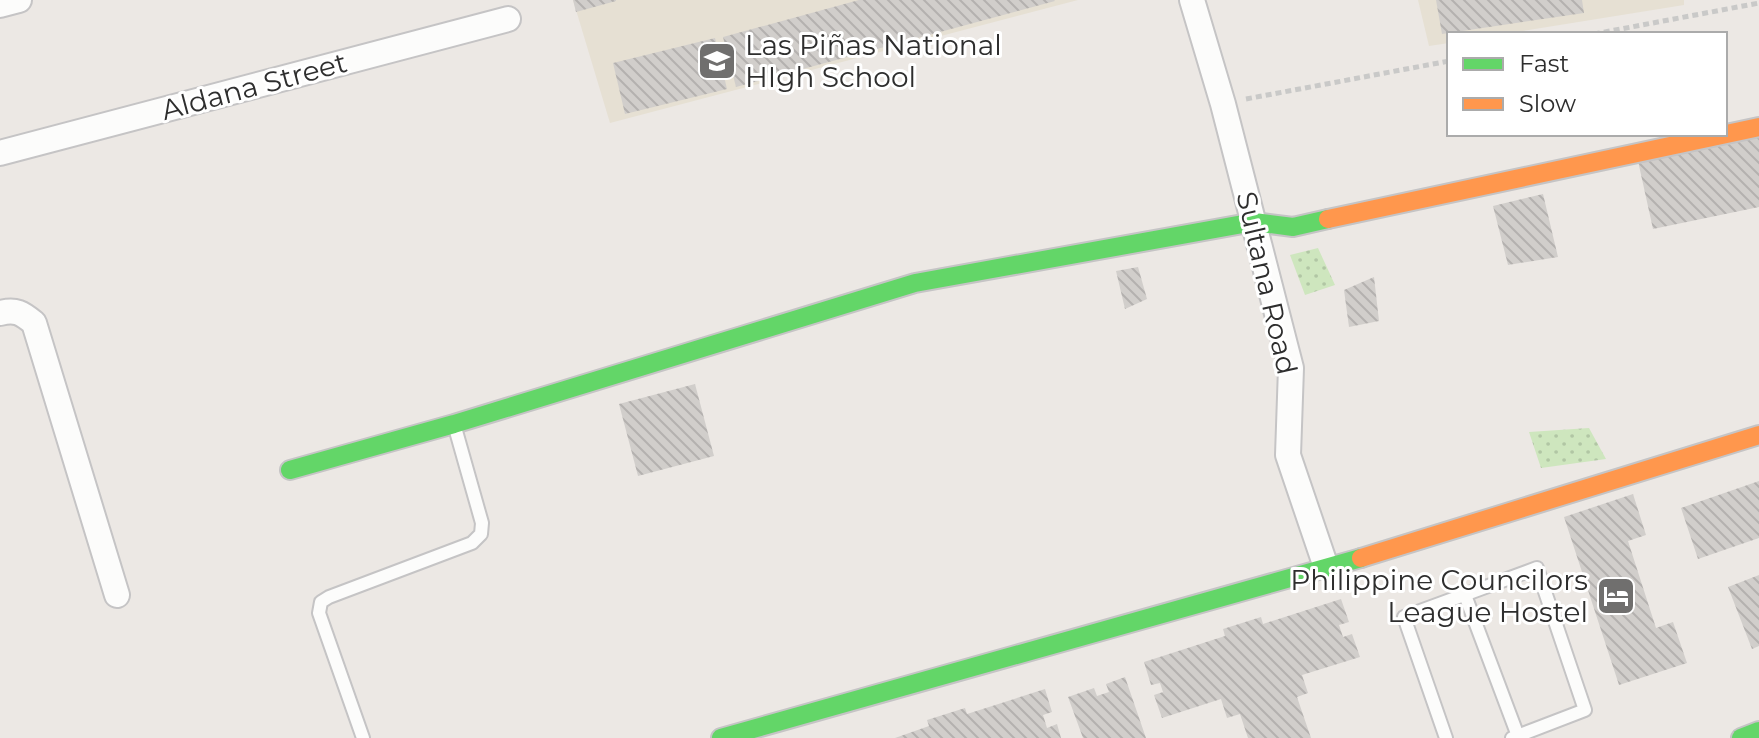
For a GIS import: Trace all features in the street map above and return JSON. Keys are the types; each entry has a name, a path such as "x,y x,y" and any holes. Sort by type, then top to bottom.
{"main road":[{"path":"1727,134 1759,127"},
{"path":"290,470 454,424 915,283 1254,222 1293,227 1717,136"},
{"path":"721,738 1377,553 1759,435"},
{"path":"1741,738 1759,731"}],"street":[{"path":"0,5 19,0"},
{"name":"Sultana Road","path":"1192,0 1223,104 1291,368 1288,455 1326,567"},
{"name":"Aldana Street","path":"0,153 508,19"},
{"path":"0,313 12,310 34,323 117,595"}],"lane":[{"path":"363,738 319,613 321,602 472,543 481,534 482,523 454,424"},
{"path":"1446,738 1404,617 1537,568 1585,710 1515,737 1465,595"}],"path":[{"path":"1605,32 1759,3"},
{"path":"1223,104 1447,61"}],"shaded area":[{"name":"Las Piñas National HIgh School","path":"573,0 1078,0 610,123"},
{"path":"1418,0 1684,0 1684,5 1516,32 1447,32 1447,43 1429,46"}],"green space":[{"path":"1318,248 1335,285 1305,295 1290,255"},
{"path":"1589,428 1606,459 1541,468 1529,432"}],"building":[{"path":"573,0 616,0 616,1 576,12"},
{"path":"859,0 1055,1 736,87 723,37"},
{"path":"1436,0 1582,0 1584,13 1442,34"},
{"path":"715,38 727,89 625,114 613,63"},
{"path":"1759,136 1759,207 1653,229 1638,161"},
{"path":"1543,194 1558,257 1508,265 1493,206"},
{"path":"1138,267 1147,299 1125,309 1116,271"},
{"path":"1374,277 1379,321 1349,327 1344,290"},
{"path":"695,384 714,456 638,476 619,404"},
{"path":"1759,481 1759,538 1698,559 1681,508"},
{"path":"1633,494 1646,535 1628,541 1656,628 1673,622 1687,663 1619,685 1564,517"},
{"path":"1759,575 1759,646 1752,649 1728,587"},
{"path":"1341,599 1349,622 1339,625 1343,637 1352,634 1360,657 1302,675 1308,693 1297,697 1311,738 1248,738 1240,714 1227,718 1221,699 1162,718 1154,695 1163,692 1160,683 1151,685 1144,662 1225,636 1223,629 1261,617 1263,624"},
{"path":"1125,677 1146,738 1083,738 1068,697 1094,688 1097,696 1109,692 1106,684"},
{"path":"1045,689 1052,712 1043,715 1047,728 1057,724 1061,738 895,738 929,726 927,720 965,708 967,714"}],"traffic: fast":[{"path":"290,470 454,424 915,283 1254,222 1293,227 1328,219"},
{"path":"721,738 1361,558"},
{"path":"1741,738 1759,731"}],"traffic: slow":[{"path":"1727,134 1759,127"},
{"path":"1328,219 1717,136"},
{"path":"1361,558 1759,435"}],"place":[{"name":"Las Piñas National HIgh School","path":"717,61"},
{"name":"Philippine Councilors League Hostel","path":"1616,596"}]}
